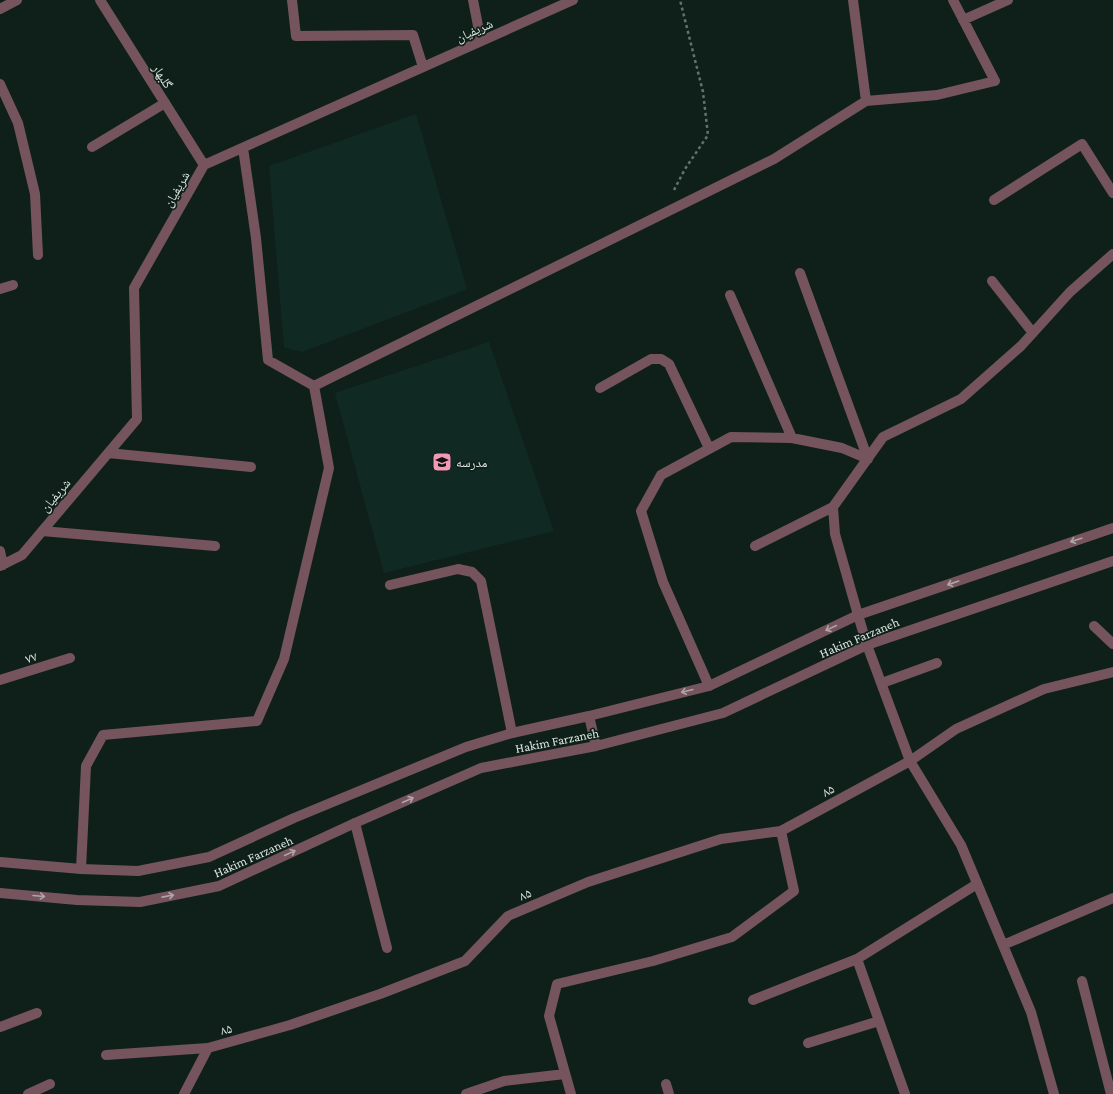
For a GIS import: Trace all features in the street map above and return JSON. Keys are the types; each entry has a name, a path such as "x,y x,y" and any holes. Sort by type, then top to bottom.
{"street":[{"path":"0,9 17,0"},
{"name":"گلبهار","path":"100,0 204,165"},
{"path":"292,0 296,36 413,35 424,67"},
{"path":"473,0 481,41"},
{"name":"شریفیان","path":"2,565 22,555 136,419 134,288 204,165 573,0"},
{"path":"853,0 866,101"},
{"path":"314,386 774,159 866,101 937,95 995,81 953,0"},
{"path":"963,20 1008,0"},
{"path":"0,84 18,123 35,194 38,255"},
{"path":"92,147 165,103"},
{"path":"994,200 1082,144 1113,193"},
{"path":"244,148 256,238 268,360 314,386"},
{"path":"755,546 833,507 883,437 961,399 1021,346 1070,292 1113,254"},
{"path":"800,273 868,459"},
{"path":"992,281 1034,333"},
{"path":"0,288 13,285"},
{"path":"730,295 792,438"},
{"path":"600,388 651,359 661,359 669,364 709,448"},
{"path":"81,869 86,766 103,735 258,721 284,659 329,468 314,386"},
{"path":"708,686 663,582 641,511 661,475 731,437 792,438 842,448 868,459"},
{"path":"108,453 251,467"},
{"path":"833,507 835,534 858,616 867,645 910,761 961,845 1031,1012 1054,1094"},
{"name":"Hakim Farzaneh","path":"0,862 81,869 138,871 209,857 294,818 459,750 512,733 589,716 708,686 858,616 1113,528"},
{"path":"42,531 215,546"},
{"path":"0,551 2,565"},
{"name":"Hakim Farzaneh","path":"0,893 77,900 140,902 220,886 355,823 481,768 596,746 724,713 867,645 1113,561"},
{"path":"390,585 458,569 472,572 481,581 512,733"},
{"path":"1094,626 1113,644"},
{"name":"۷۷","path":"0,680 70,658"},
{"path":"882,683 937,663"},
{"name":"۸۵","path":"184,1094 208,1048 290,1025 380,994 465,961 508,916 588,882 721,839 781,831 910,761 956,728 1044,689 1113,672"},
{"path":"589,716 596,746"},
{"path":"355,823 387,948"},
{"path":"571,1094 548,1016 557,984 653,961 732,937 794,891 781,831"},
{"path":"753,1000 857,960 977,884"},
{"path":"1003,945 1113,898"},
{"path":"857,960 905,1094"},
{"path":"1082,981 1111,1094"},
{"path":"0,1027 37,1013"},
{"path":"808,1043 879,1021"},
{"path":"106,1055 208,1048"},
{"path":"466,1094 504,1081 565,1074"},
{"path":"28,1094 50,1084"}],"path":[{"path":"662,214 685,169 708,135 703,92 680,0"}],"shaded area":[{"path":"416,114 467,289 302,352 284,347 269,166"},
{"name":"مدرسه","path":"489,342 554,531 384,573 335,393"}],"place":[{"name":"مدرسه","path":"442,462"}]}
